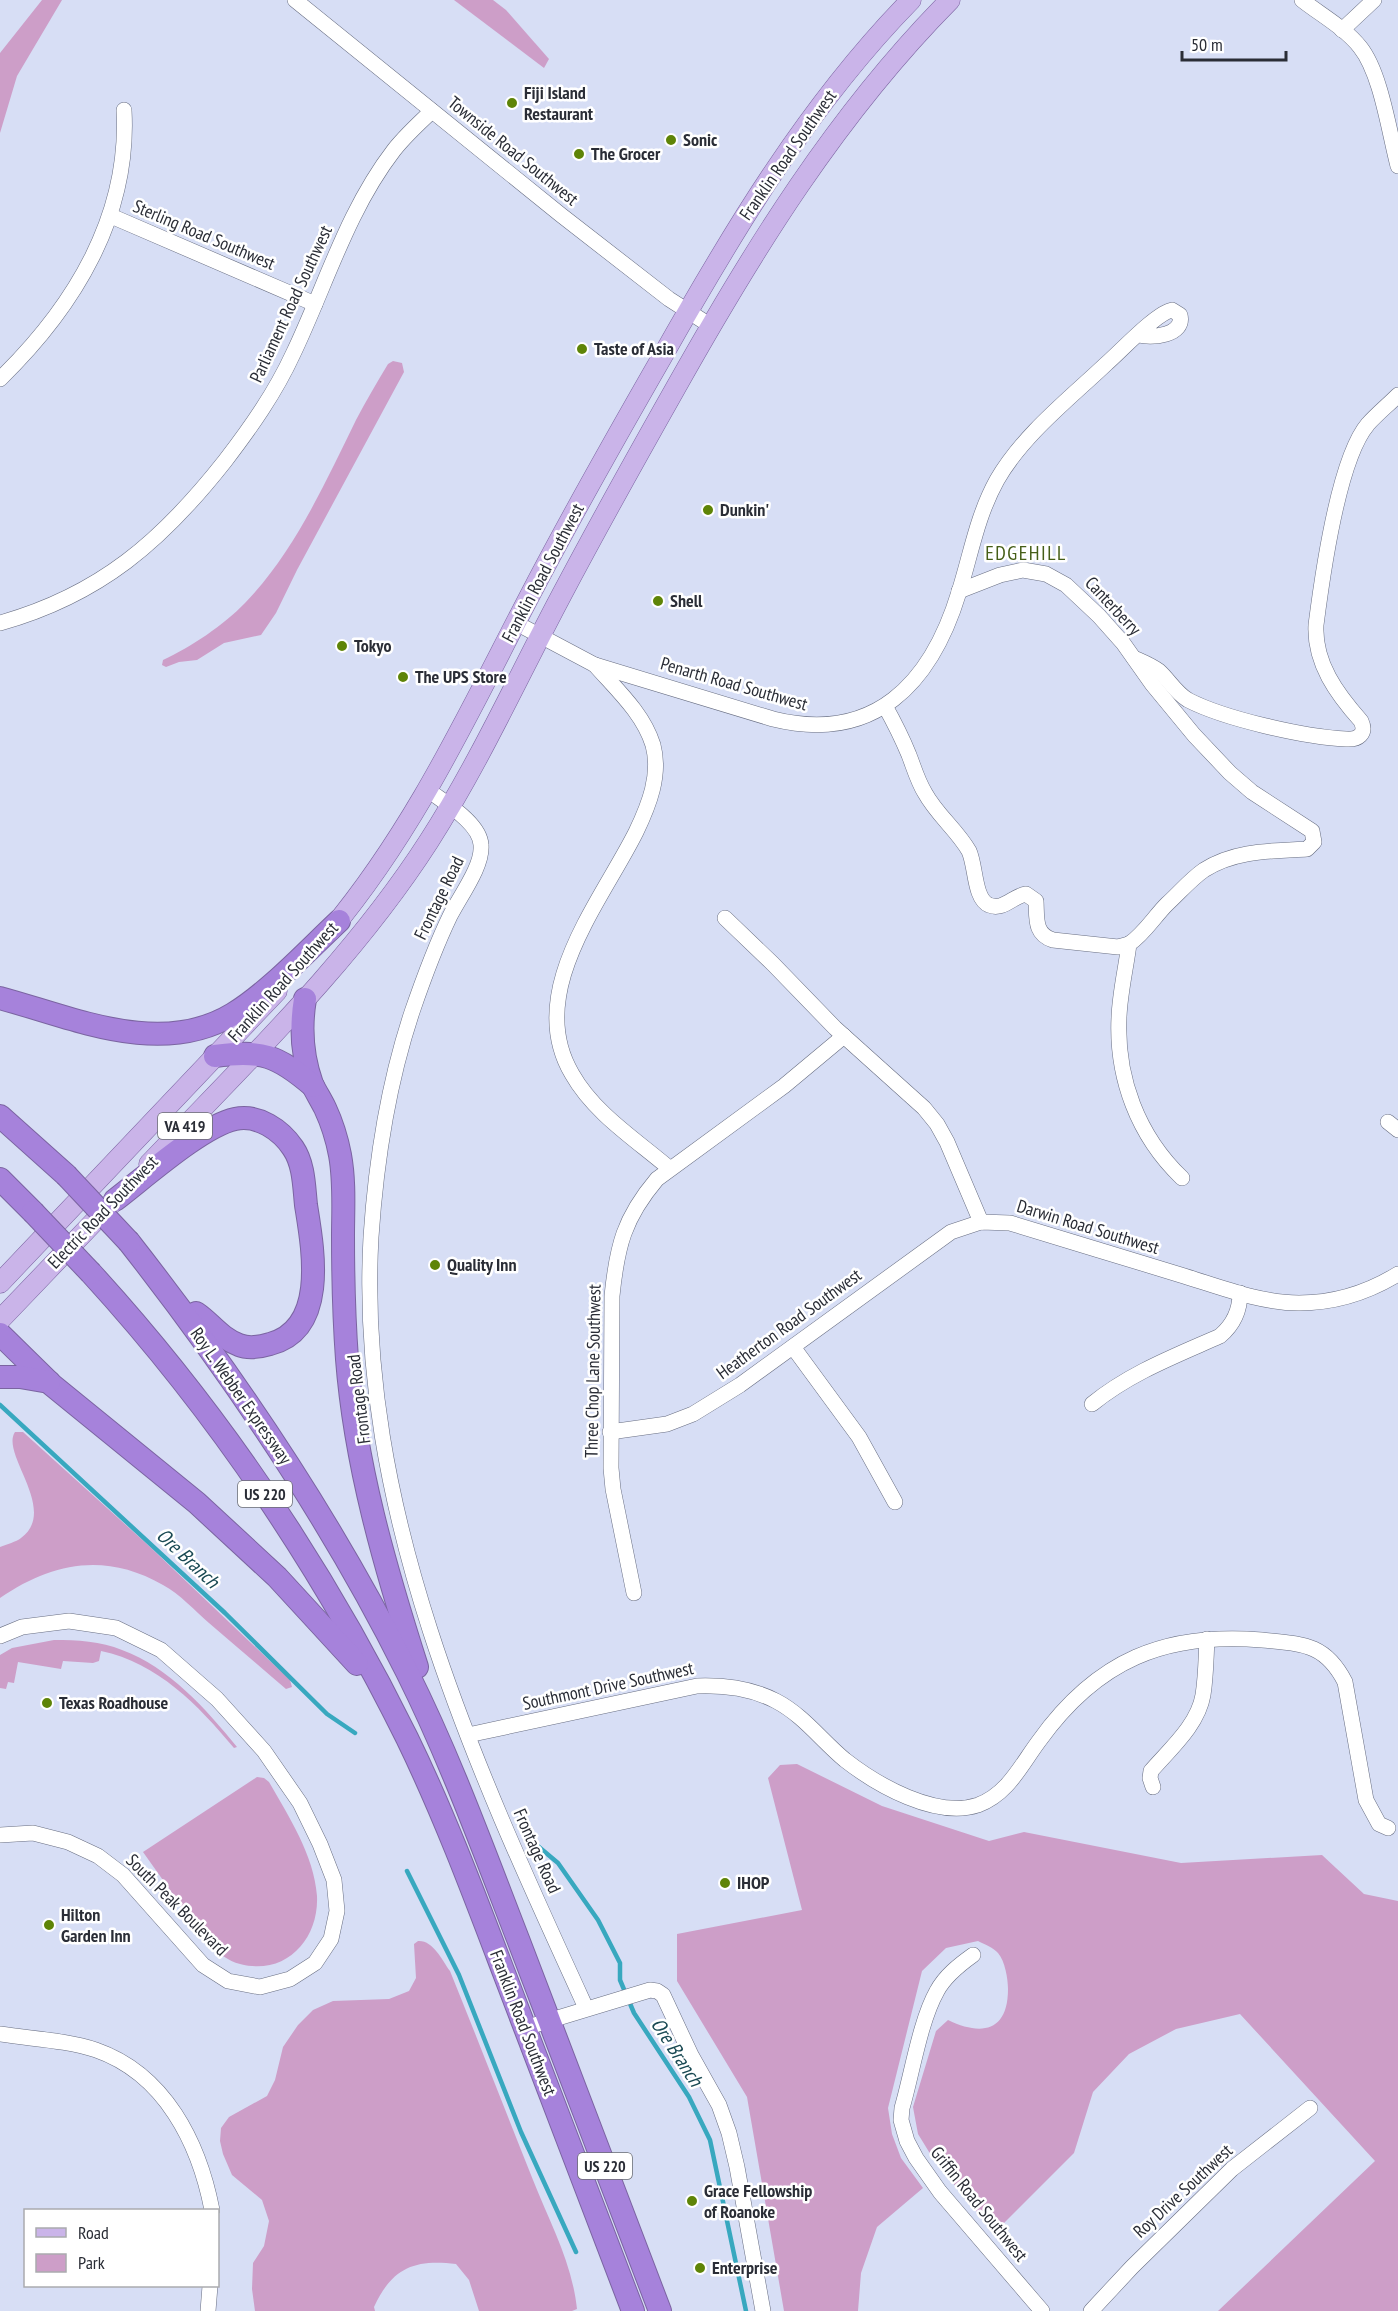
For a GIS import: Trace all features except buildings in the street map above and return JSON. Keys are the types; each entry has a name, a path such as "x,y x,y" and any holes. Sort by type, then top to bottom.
{"highway":[{"path":"0,998 116,1030 147,1035 198,1030 217,1023 254,999 339,921"},
{"path":"305,999 301,1034 313,1086 332,1123 340,1156 343,1182 343,1294 347,1360 360,1456 386,1562 442,1749"},
{"path":"215,1056 254,1053 284,1063 313,1086"},
{"name":"Roy L. Webber Expressway","path":"0,1116 66,1175 129,1242 170,1294 265,1430 339,1545 403,1664 442,1749"},
{"path":"115,1200 202,1134 236,1119 261,1121 274,1129 293,1149 301,1165 314,1279 309,1304 298,1327 287,1337 274,1344 248,1347 228,1340 213,1330 202,1317 170,1294"},
{"name":"Roy L. Webber Expressway","path":"0,1179 127,1312 203,1408 254,1478 300,1547 348,1628 407,1738"},
{"path":"0,1334 49,1382 197,1503 277,1577 353,1658 407,1738"},
{"path":"0,1377 20,1377 49,1382"},
{"name":"Franklin Road Southwest","path":"407,1738 450,1834 633,2311"},
{"name":"Franklin Road Southwest","path":"442,1749 660,2311"}],"main road":[{"name":"Franklin Road Southwest","path":"0,1283 312,954 379,868 429,790 625,420 720,256 774,171 832,90 911,0"},
{"name":"Franklin Road Southwest","path":"305,999 383,908 450,807 631,466 750,261 838,129 903,50 950,0"},
{"name":"Electric Road Southwest","path":"0,1320 305,999"}],"street":[{"name":"Townside Road Southwest","path":"295,0 561,215 711,326"},
{"path":"1302,0 1360,46 1377,78 1398,166"},
{"path":"1342,30 1374,0"},
{"path":"0,378 40,336 65,304 92,258 111,216 123,160 124,110"},
{"name":"Parliament Road Southwest","path":"0,623 76,594 140,553 173,522 211,479 266,405 294,352 352,218 368,190 396,148 432,111"},
{"name":"Sterling Road Southwest","path":"111,216 315,304"},
{"name":"Penarth Road Southwest","path":"516,624 595,664 794,724 810,726 844,723 868,716 885,706 909,685 922,669 950,618 971,542 983,510 997,481 1013,456 1074,393 1138,335"},
{"path":"1134,658 1160,672 1178,692 1197,704 1230,716 1318,736 1354,740 1359,738 1364,726 1324,670 1318,656 1315,641 1316,625 1336,511 1350,457 1367,424 1398,395"},
{"name":"Canterberry","path":"959,591 1011,572 1023,570 1046,574 1066,585 1100,616 1194,735 1230,773 1311,831 1314,836 1311,846 1242,855 1204,870 1165,906 1138,938 1129,944"},
{"path":"595,664 646,728 652,744 656,771 645,813 567,962 556,1014 558,1034 570,1072 582,1090 597,1107 669,1168"},
{"path":"885,706 900,733 923,790 933,808 959,836 970,853 978,893 982,901 989,906 998,907 1026,894 1036,901 1037,927 1044,937 1118,947 1129,944 1119,1016 1119,1042 1126,1086 1145,1132 1168,1165 1182,1178"},
{"name":"Frontage Road","path":"429,790 473,825 482,842 477,866 450,917 411,1015 386,1115 371,1236 370,1292 376,1392 398,1517 436,1646 468,1735 525,1875 586,2008"},
{"path":"725,918 844,1036 924,1108 937,1124 947,1142 981,1222"},
{"name":"Three Chop Lane Southwest","path":"634,1593 613,1489 610,1432 612,1296 625,1226 635,1206 669,1168 784,1086 844,1036"},
{"name":"Darwin Road Southwest","path":"981,1222 1010,1223 1273,1301 1321,1302 1363,1292 1398,1275"},
{"name":"Heatherton Road Southwest","path":"610,1432 681,1420 740,1385 951,1232 981,1222"},
{"path":"1092,1404 1133,1375 1220,1336 1229,1328 1237,1315 1240,1293"},
{"path":"793,1347 859,1437 895,1502"},
{"name":"South Peak Boulevard","path":"0,1636 22,1626 69,1622 116,1628 161,1650 217,1699 264,1751 300,1803 320,1844 334,1880 337,1911 331,1939 315,1963 290,1979 260,1987 228,1981 203,1965 123,1875 98,1856 68,1842 33,1833 0,1835"},
{"path":"1153,1787 1150,1778 1151,1771 1189,1727 1203,1696 1207,1638"},
{"name":"Southmont Drive Southwest","path":"468,1735 697,1686 732,1687 753,1692 776,1702 798,1716 844,1759 890,1789 934,1806 953,1809 968,1808 994,1797 1006,1788 1044,1733 1068,1707 1094,1682 1125,1663 1154,1650 1207,1638 1302,1644 1317,1650 1337,1668 1347,1690 1366,1800 1379,1824 1388,1828"},
{"name":"Griffin Road Southwest","path":"974,1955 948,1976 928,2009 902,2108 902,2120 907,2141 940,2192 1042,2311"},
{"path":"525,2028 613,1999 650,1990 663,1995 691,2055 719,2105 737,2167 763,2311"},
{"path":"0,2034 96,2050 130,2067 157,2090 176,2114 191,2140 206,2182 212,2209"},
{"name":"Roy Drive Southwest","path":"1091,2311 1132,2267 1232,2169 1310,2108"},
{"path":"208,2311 210,2287"}],"green space":[{"path":"42,0 62,0 17,76 0,133 0,53"},
{"path":"454,0 493,0 506,10 549,59 544,68"},
{"path":"393,361 402,363 404,372 276,613 261,635 224,643 197,660 179,662 166,667 162,665 163,660 196,642 227,619 263,583 308,516 356,420 388,364"},
{"path":"15,1432 23,1432 148,1545 290,1680 292,1687 286,1689 169,1589 142,1575 121,1568 100,1565 59,1569 39,1576 0,1598 0,1547 21,1538 31,1526 34,1513 32,1498 15,1454 13,1442"},
{"path":"54,1640 97,1643 139,1657 186,1691 237,1747 234,1748 206,1716 159,1676 141,1665 101,1651 99,1661 93,1663 63,1661 61,1669 18,1662 14,1683 8,1682 6,1689 0,1688 0,1655 12,1648"},
{"path":"797,1764 882,1806 989,1841 1024,1832 1181,1863 1322,1855 1364,1894 1398,1901 1398,2311 1218,2311 1375,2161 1240,2014 1176,2029 1129,2054 1093,2092 1074,2153 994,2233 934,2160 918,2134 913,2107 936,2031 948,2020 971,2028 990,2027 998,2022 1003,2014 1008,1989 1004,1965 996,1951 978,1941 946,1948 922,1971 888,2108 892,2134 901,2158 923,2188 877,2227 861,2273 858,2311 784,2311 747,2097 677,1981 677,1934 802,1910 768,1778 780,1765"},
{"path":"257,1777 269,1782 285,1809 306,1851 317,1896 312,1927 296,1951 271,1965 256,1966 232,1961 209,1945 143,1852"},
{"path":"418,1941 433,1947 450,1971 559,2243 570,2275 577,2309 572,2311 479,2311 469,2280 456,2264 428,2263 406,2269 388,2283 374,2307 375,2311 255,2311 252,2289 253,2263 264,2246 269,2221 262,2200 232,2175 223,2154 220,2141 221,2128 229,2117 267,2096 275,2080 283,2047 298,2025 313,2010 333,2001 389,1999 409,1991 416,1978 414,1944"}],"waterway":[{"name":"Ore Branch","path":"0,1405 225,1613 327,1714 355,1733"},
{"name":"Ore Branch","path":"527,1837 558,1863 598,1920 620,1963 620,1980 634,2013 689,2097 710,2140 746,2311"},
{"path":"407,1871 459,1975 521,2132 576,2252"}],"place":[{"name":"Fiji Island Restaurant","path":"512,103"},
{"name":"Sonic","path":"671,140"},
{"name":"The Grocer","path":"579,154"},
{"name":"Taste of Asia","path":"582,349"},
{"name":"Dunkin'","path":"708,510"},
{"name":"Shell","path":"658,601"},
{"name":"Tokyo","path":"342,646"},
{"name":"The UPS Store","path":"403,677"},
{"name":"Quality Inn","path":"435,1265"},
{"name":"Texas Roadhouse","path":"47,1703"},
{"name":"IHOP","path":"725,1883"},
{"name":"Hilton Garden Inn","path":"49,1925"},
{"name":"Grace Fellowship of Roanoke","path":"692,2201"},
{"name":"Enterprise","path":"700,2268"}],"district":[{"name":"EDGEHILL","path":"1026,553"}]}
